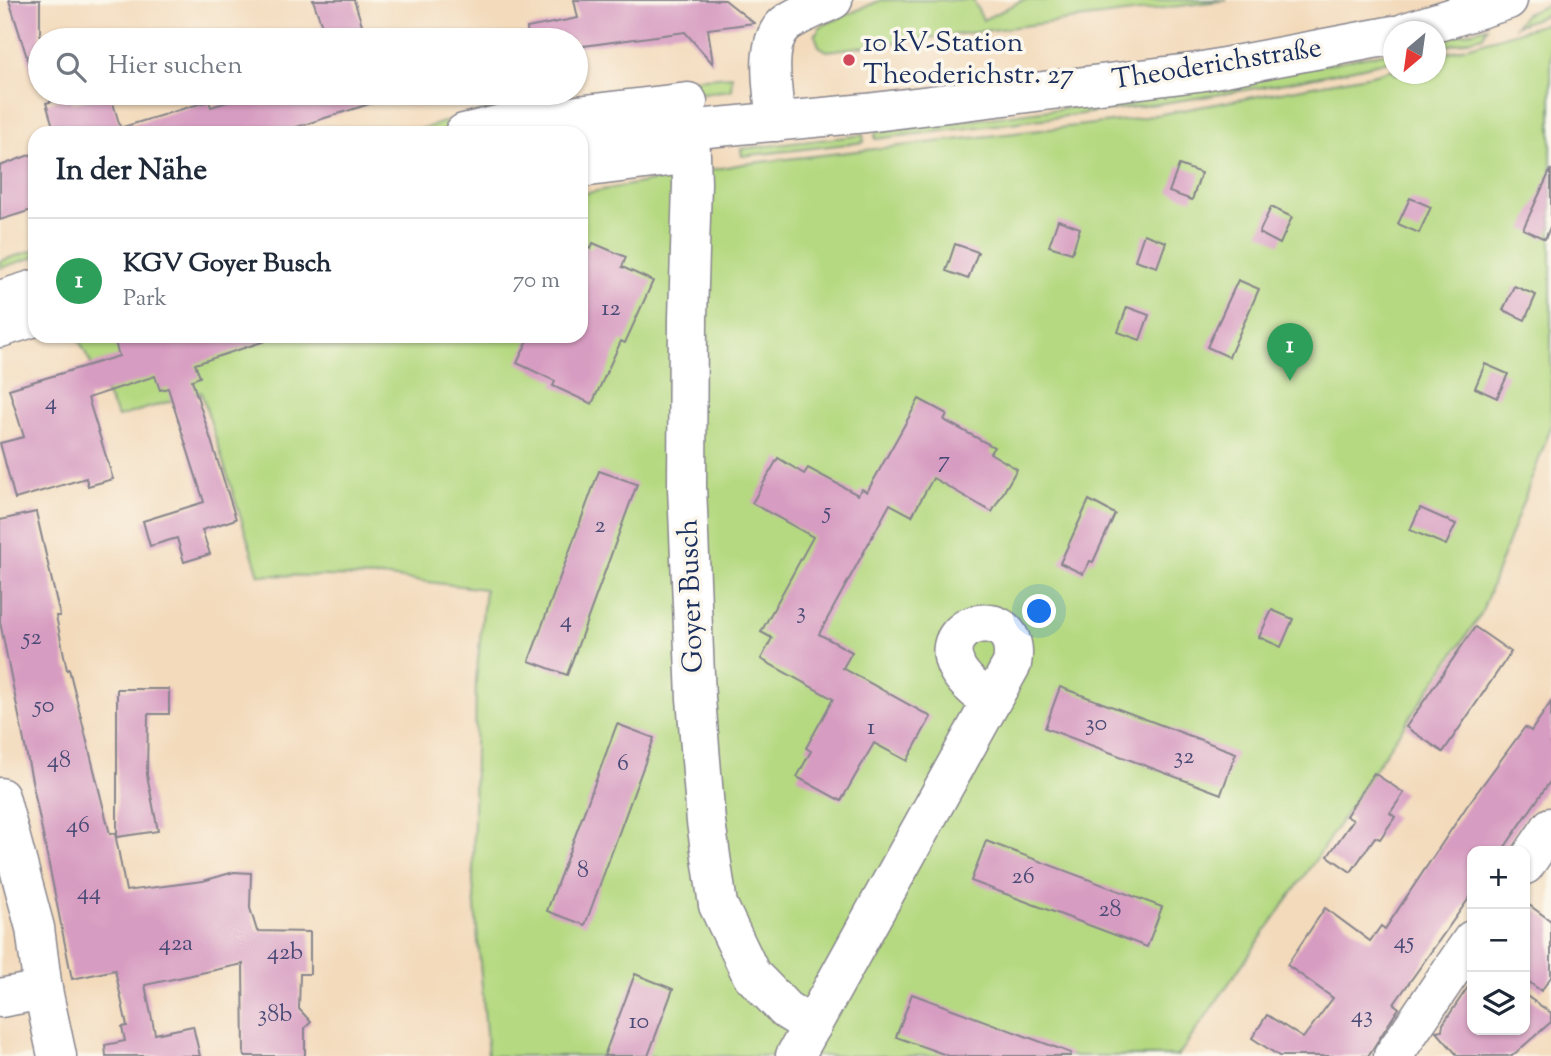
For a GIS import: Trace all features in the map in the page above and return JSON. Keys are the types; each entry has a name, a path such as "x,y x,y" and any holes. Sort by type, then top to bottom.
{"street":[{"path":"776,122 771,70 772,51 777,35 786,23 833,0"},
{"path":"1441,21 1508,0"},
{"name":"Theoderichstraße","path":"588,139 776,122 1198,72 1383,37"},
{"name":"Theoderichstraße","path":"494,126 690,128"},
{"name":"Theoderichstraße","path":"588,164 690,128"},
{"name":"Goyer Busch","path":"690,128 687,487 696,698 706,822 718,905 751,974 786,1010 804,1041"},
{"path":"0,273 28,265"},
{"path":"0,300 28,291"},
{"path":"0,328 28,319"},
{"name":"Goyer Busch","path":"804,1041 989,702"},
{"path":"0,797 35,928 43,990 57,1056"},
{"path":"1530,858 1551,827"},
{"path":"1405,1050 1467,948"},
{"path":"0,998 43,990"}],"green space":[{"path":"881,0 973,0 983,20 1023,0 1226,0 827,51 819,46 815,35 821,26"},
{"path":"1551,4 1551,13 1515,26 1525,14"},
{"path":"1551,22 1551,427 1481,614 1318,856 1178,1056 488,1056 473,883 476,680 485,589 388,577 259,575 201,392 118,417 81,343 588,343 588,193 743,164 1129,120 1383,72 1383,84 1446,84 1446,53"},
{"path":"1487,27 1483,36 1446,46 1446,38"},
{"path":"1383,53 1383,62 1265,87 1071,116 875,139 875,133 1187,92"},
{"path":"732,76 731,90 694,94 691,79"},
{"path":"492,108 495,121 473,126 431,126"},
{"path":"863,135 864,142 742,156 741,149"},
{"path":"28,252 28,259 0,268 0,261"}],"building":[{"path":"9,0 40,0 40,28 28,28 28,61"},
{"path":"313,0 354,0 363,28 323,28"},
{"path":"574,0 725,0 754,23 708,29 713,64 685,32 588,45 588,28 527,28 578,18"},
{"path":"47,105 114,105 120,126 53,126"},
{"path":"196,105 366,105 300,126 126,126"},
{"path":"28,156 28,211 0,220 0,166"},
{"path":"1179,165 1201,173 1192,200 1169,192"},
{"path":"1551,169 1551,225 1545,239 1523,229"},
{"path":"1410,198 1431,207 1419,233 1398,224"},
{"path":"1271,207 1292,217 1280,244 1259,233"},
{"path":"1058,220 1080,228 1072,253 1049,246"},
{"path":"1144,234 1166,242 1157,267 1135,260"},
{"path":"593,243 626,257 622,267 653,281 625,343 621,341 592,404 553,386 555,381 517,363 527,343 588,343 588,248 591,249"},
{"path":"955,244 978,252 968,279 946,271"},
{"path":"1238,280 1259,289 1229,357 1207,347"},
{"path":"1514,286 1536,295 1525,320 1503,310"},
{"path":"1127,307 1149,315 1140,340 1118,332"},
{"path":"115,343 259,343 195,364 200,377 192,380 236,519 202,530 210,554 184,562 177,538 150,546 143,521 204,502 168,388 160,390 155,376 88,398 113,479 88,486 86,478 15,499 0,443 24,437 9,389 119,356"},
{"path":"1485,364 1508,374 1497,398 1475,388"},
{"path":"919,399 947,414 944,420 994,447 990,453 1017,469 992,512 933,478 912,516 890,504 819,634 852,652 843,668 931,717 907,761 874,743 841,801 797,777 811,751 806,748 833,699 761,659 772,638 761,632 813,537 752,503 778,458 804,474 808,468 858,495 862,489 867,492"},
{"path":"599,471 637,484 567,675 529,661"},
{"path":"1089,500 1115,514 1093,562 1090,561 1083,574 1060,563"},
{"path":"1420,508 1456,524 1446,545 1410,530"},
{"path":"36,512 60,616 56,616 67,670 69,669 110,834 115,833 126,891 203,881 234,872 251,873 250,908 257,931 310,932 310,974 300,974 299,1009 311,1022 305,1028 305,1056 244,1056 243,964 145,985 155,1034 193,1026 200,1056 106,1056 105,1045 125,1041 122,1027 127,1026 115,970 72,979 0,622 0,520"},
{"path":"1272,610 1293,619 1281,647 1259,637"},
{"path":"1475,627 1511,652 1443,752 1406,727"},
{"path":"1060,687 1236,753 1221,794 1045,728"},
{"path":"117,689 169,689 169,714 148,714 147,775 158,831 117,837"},
{"path":"1551,702 1551,780 1505,846 1467,846 1467,901 1394,1004 1399,1008 1368,1056 1279,1056 1252,1038 1267,1015 1303,1038 1333,998 1287,965 1325,908 1370,941 1381,926 1385,929 1467,806 1525,727 1531,731"},
{"path":"617,724 654,738 585,925 547,911"},
{"path":"1374,773 1404,793 1390,813 1395,817 1380,839 1375,837 1351,872 1328,856 1353,820 1346,816"},
{"path":"986,841 1162,907 1147,947 971,881"},
{"path":"1530,906 1551,921 1551,977 1541,991 1530,983"},
{"path":"635,974 673,989 648,1056 604,1056"},
{"path":"1467,988 1467,1035 1530,1035 1530,998 1551,1013 1551,1022 1512,1056 1458,1056 1436,1031 1442,1030 1443,1024"},
{"path":"912,994 1071,1053 1070,1056 949,1056 896,1037"}],"place":[{"name":"10 kV-Station Theoderichstr. 27","path":"849,60"},
{"name":"KGV Goyer Busch","path":"1290,381"}]}
